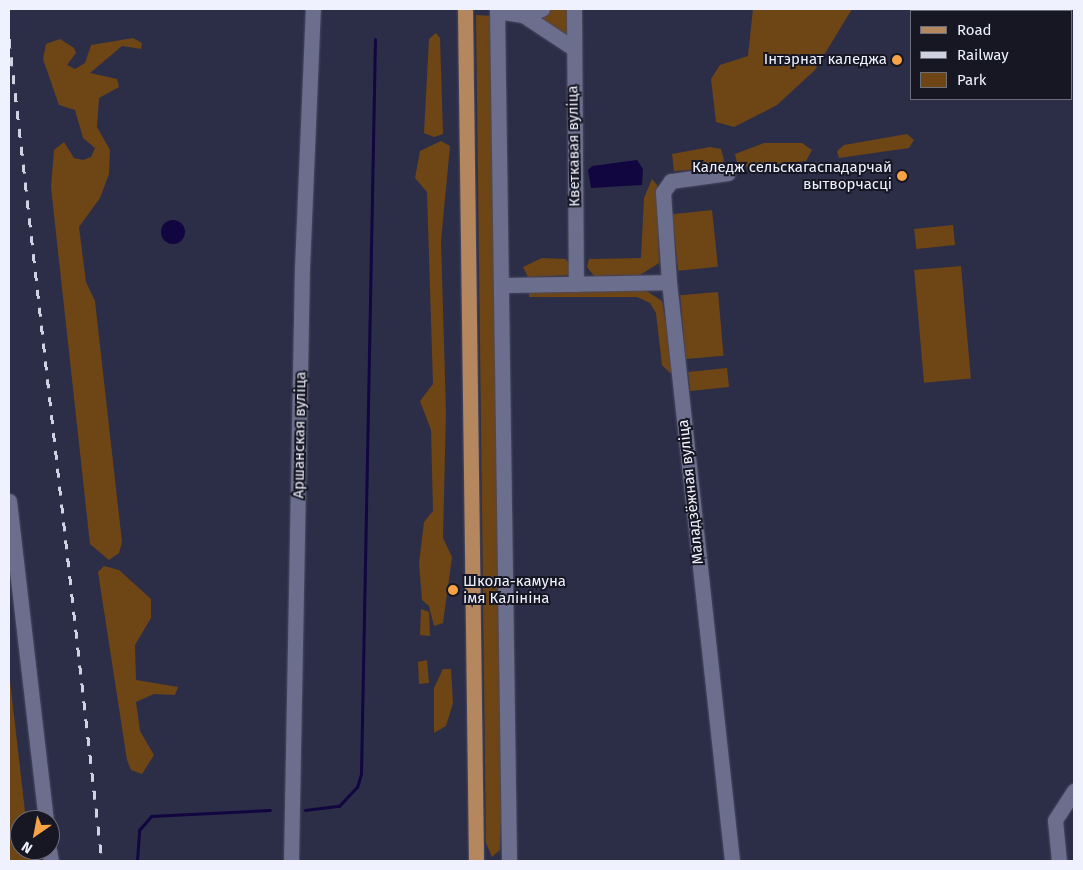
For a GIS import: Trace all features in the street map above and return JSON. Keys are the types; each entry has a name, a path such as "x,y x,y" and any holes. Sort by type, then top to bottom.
{"main road":[{"path":"465,9 476,861"}],"street":[{"name":"Аршанская вуліца","path":"291,861 302,268 313,9"},
{"path":"523,15 542,9"},
{"name":"Кветкавая вуліца","path":"574,9 576,284"},
{"path":"509,861 497,10 523,15 573,48"},
{"name":"Маладзёжная вуліца","path":"728,173 671,181 663,192 669,282 732,861"},
{"path":"501,285 669,282"},
{"path":"9,502 45,810"},
{"path":"1059,861 1055,820 1074,791"}],"green space":[{"path":"552,9 571,9 570,34 565,38 532,16"},
{"path":"753,9 852,9 815,70 777,105 734,127 716,122 711,79 720,65 748,56"},
{"path":"476,15 491,16 493,95 501,815 500,850 492,857 486,843"},
{"path":"436,33 440,38 443,134 434,137 424,133 429,39"},
{"path":"133,38 142,43 141,49 122,46 90,73 117,79 119,87 99,98 97,127 110,150 109,174 100,198 79,227 86,282 95,301 122,542 119,553 109,560 90,544 51,187 54,150 64,142 74,158 83,160 91,157 95,148 83,138 75,110 59,105 43,59 46,44 60,39 74,48 76,53 67,65 75,69 85,63 91,45"},
{"path":"907,134 914,140 909,148 839,158 837,151 844,145"},
{"path":"441,141 450,146 441,241 446,412 443,538 452,557 443,623 434,626 429,606 422,600 419,563 424,522 433,511 431,430 420,401 433,384 427,192 415,178 420,151"},
{"path":"764,143 802,143 812,150 806,161 747,167 737,163 735,154"},
{"path":"710,147 721,149 724,160 720,168 674,171 672,154"},
{"path":"652,179 657,185 659,263 640,275 594,276 587,267 589,259 641,258 644,198"},
{"path":"712,210 718,267 678,271 672,214"},
{"path":"953,225 955,245 916,249 914,229"},
{"path":"542,258 565,259 573,267 572,275 528,277 523,267"},
{"path":"961,266 971,379 924,383 914,270"},
{"path":"642,288 662,301 674,371 670,373 662,365 656,313 650,303 637,297 529,297 529,291"},
{"path":"718,292 724,356 686,359 680,295"},
{"path":"727,368 729,387 690,391 688,372"},
{"path":"104,566 119,570 151,599 151,618 135,645 136,680 178,687 175,695 154,694 136,702 140,731 154,755 142,774 131,770 127,760 98,572"},
{"path":"421,609 429,612 430,636 420,635"},
{"path":"427,660 429,683 419,684 418,662"},
{"path":"443,669 451,669 453,703 446,726 434,733 434,688"},
{"path":"9,672 25,810 10,810 10,860 31,861 9,861"}],"shaded area":[{"path":"637,160 643,169 642,185 591,188 588,170 592,166"},
{"path":"168,220 178,220 185,227 185,237 178,244 168,244 161,237 161,227"}],"waterway":[{"path":"305,810 339,806 357,787 361,774 375,39"},
{"path":"137,861 139,830 151,816 270,810"}],"railway":[{"path":"9,39 102,861"}],"place":[{"name":"Інтэрнат каледжа","path":"897,60"},
{"name":"Каледж сельскагаспадарчай вытворчасці","path":"902,176"},
{"name":"Школа-камуна імя Калініна","path":"453,590"}]}
